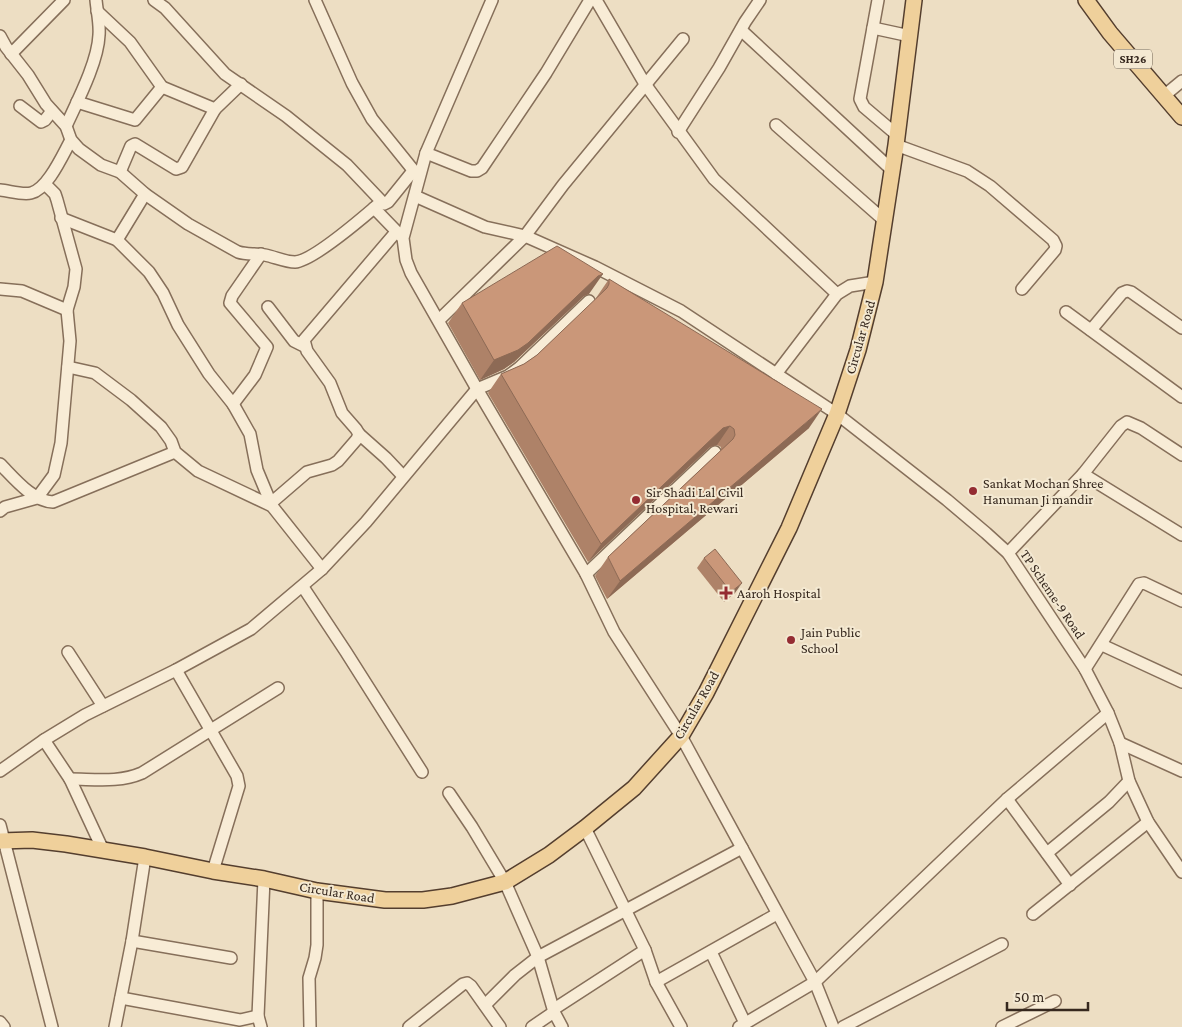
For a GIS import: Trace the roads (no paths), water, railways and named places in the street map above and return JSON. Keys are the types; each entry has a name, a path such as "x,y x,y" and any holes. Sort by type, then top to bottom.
{"main road":[{"name":"Circular Road","path":"2,842 32,840 103,850 214,871 264,878 317,891 384,900 423,900 452,896 505,882 549,855 634,788 681,736 706,693 788,528 837,414 858,350 875,282 897,140 914,0"},
{"name":"SH26","path":"1086,0 1110,34 1165,95 1182,117"}],"street":[{"path":"6,51 64,0"},
{"path":"154,0 165,8 225,74 286,116 347,165 400,235 411,273 586,574 614,632 681,736 815,982 833,1027"},
{"path":"304,346 305,337 400,235 415,196 416,174 368,112 352,83 315,0"},
{"path":"0,36 6,51 28,75 52,112 66,126 71,140 79,149 101,165 120,172 145,194 188,224 238,252 261,254 298,262 327,245 377,205 388,202 416,174 492,0"},
{"path":"426,153 471,172 482,168 546,73 590,0"},
{"path":"596,0 645,84 678,132 714,179 837,294"},
{"path":"678,132 760,0"},
{"path":"878,0 861,93 861,103 897,140 967,171 990,186 1053,240 1056,246 1055,250 1022,289"},
{"path":"97,6 130,42 162,87 215,109"},
{"path":"66,126 97,51 99,35 97,6"},
{"path":"873,28 910,36"},
{"path":"741,30 892,170"},
{"path":"439,320 525,236 563,185 683,39"},
{"path":"1165,95 1182,82"},
{"path":"120,172 134,144 176,169 182,167 215,109 241,84"},
{"path":"77,102 135,120 162,87"},
{"path":"20,106 41,122 52,112"},
{"path":"776,125 884,221"},
{"path":"0,190 32,192 45,184 71,140"},
{"path":"0,511 5,507 37,498 54,475 61,443 70,342 67,310 74,287 76,269 57,200 45,184"},
{"path":"116,240 145,194"},
{"name":"TP Scheme-9 Road","path":"415,196 485,227 525,236 595,267 681,311 837,414 947,500 1008,553 1085,669 1108,713 1120,743 1129,781 1148,822 1182,872"},
{"path":"61,218 116,240 149,272 163,293 178,325 208,374 233,404 250,434 257,470 271,504 322,570"},
{"path":"233,404 255,375 267,348 230,303 232,296 261,254"},
{"path":"776,374 837,294 850,286 875,282"},
{"path":"0,288 22,291 67,310"},
{"path":"1091,330 1122,293 1127,291 1182,328"},
{"path":"0,771 44,740 103,706 176,670 251,628 303,587 322,570 366,522 477,389 508,376 519,368 589,301"},
{"path":"268,308 294,341 304,346 330,383 342,413 359,434 403,476"},
{"path":"1066,312 1182,397"},
{"path":"68,367 95,373 131,400 162,427 171,441 175,452 198,471 271,504"},
{"path":"1008,553 1083,474 1121,426 1127,422 1141,428 1182,455"},
{"path":"271,504 307,472 332,465 357,439 359,434"},
{"path":"0,464 37,498 46,502 61,500 175,452"},
{"path":"586,574 715,452"},
{"path":"1083,474 1182,535"},
{"path":"1085,669 1139,584 1144,583 1182,601"},
{"path":"303,587 422,772"},
{"name":"TP Scheme-9 Road","path":"1102,645 1182,682"},
{"path":"68,652 103,706"},
{"path":"176,670 237,776 239,786 214,871"},
{"path":"70,778 131,778 278,688"},
{"path":"711,952 742,1025 815,982 1007,799 1108,713"},
{"path":"44,740 70,778 103,850"},
{"path":"1120,743 1182,771"},
{"path":"1047,853 1109,802 1129,781"},
{"path":"449,793 505,882 538,957 554,1011 562,1027"},
{"path":"1007,799 1070,885"},
{"path":"1033,914 1148,822"},
{"path":"0,826 2,842 52,1027"},
{"path":"585,828 645,950 656,982 681,1027"},
{"path":"485,1005 515,975 538,957 624,910 682,882 742,848"},
{"path":"115,1027 132,941 145,857"},
{"path":"121,998 240,1020 260,1021 264,878"},
{"path":"310,1027 308,978 317,945 317,891"},
{"path":"656,982 777,914"},
{"path":"132,941 231,958"},
{"path":"843,1027 1002,944"},
{"path":"532,1027 645,950"},
{"path":"409,1027 463,984 468,983 500,1027"},
{"path":"1002,1027 1055,1001"},
{"path":"0,1022 4,1027"}],"place":[{"name":"Sankat Mochan Shree Hanuman Ji mandir","path":"973,491"},
{"name":"Sir Shadi Lal Civil Hospital, Rewari","path":"636,500"},
{"name":"Aaroh Hospital","path":"726,593"},
{"name":"Jain Public School","path":"791,640"}]}
